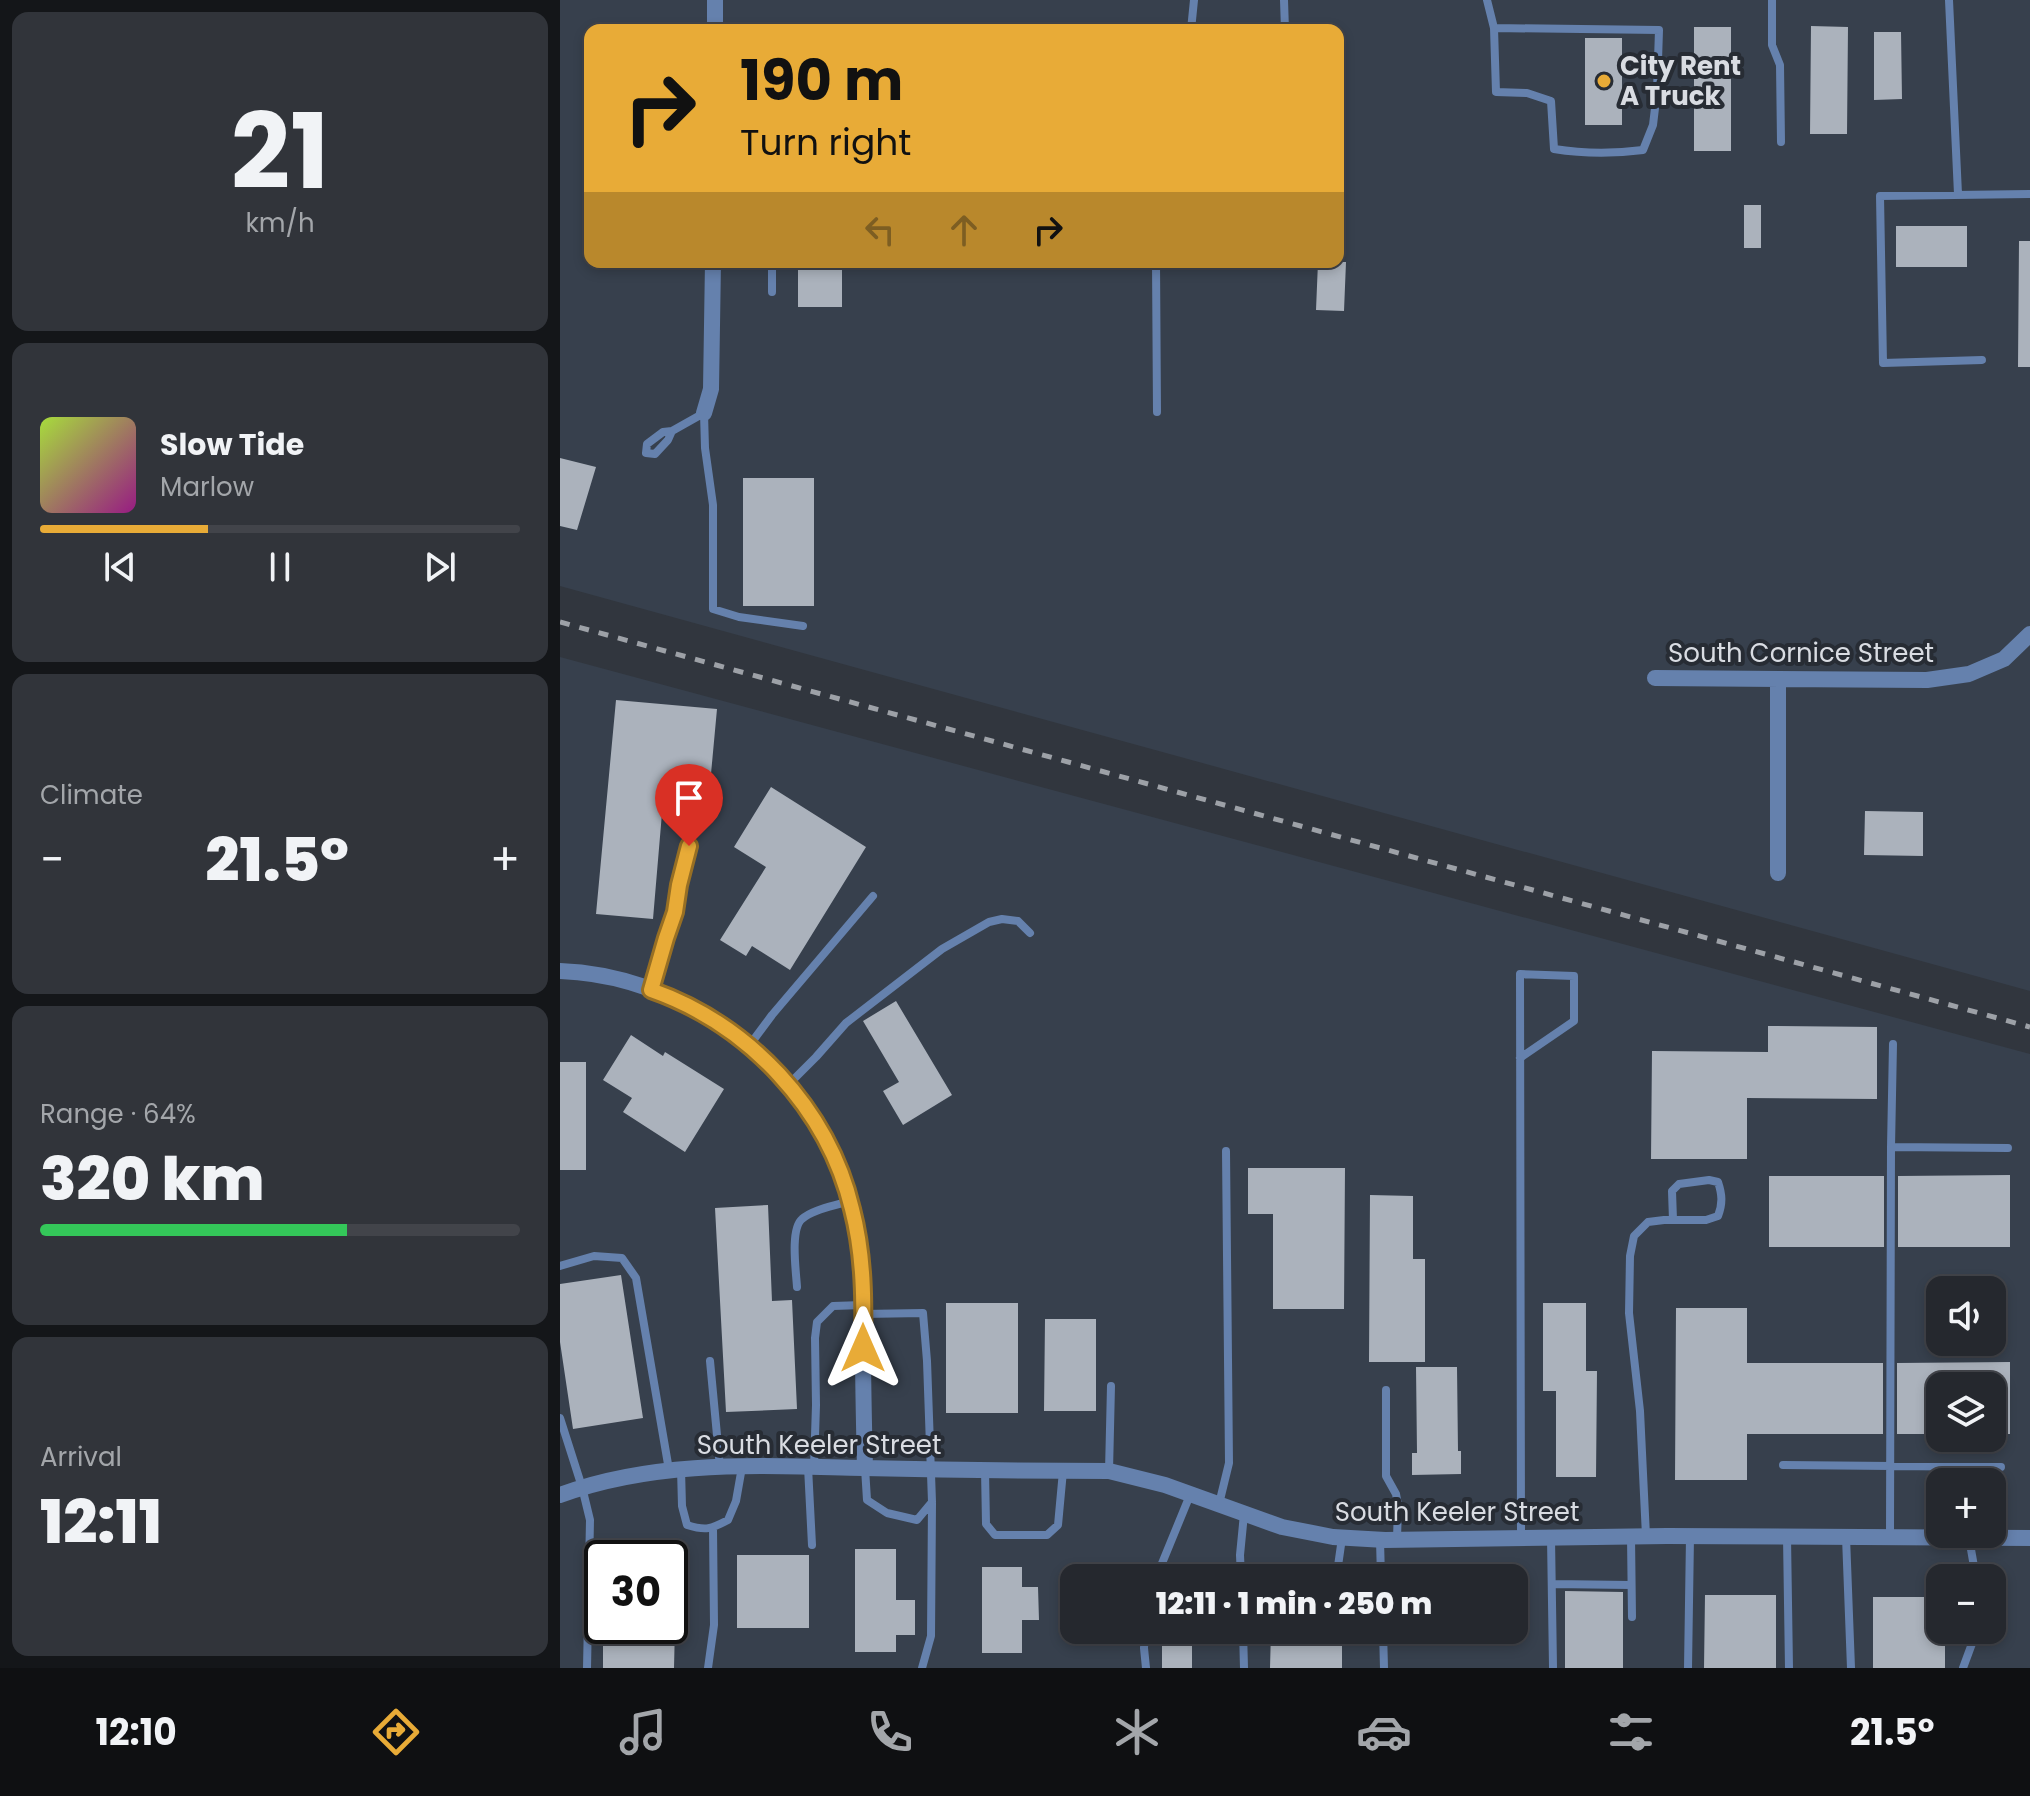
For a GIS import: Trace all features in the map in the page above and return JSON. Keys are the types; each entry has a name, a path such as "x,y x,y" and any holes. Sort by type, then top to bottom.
{"street":[{"path":"715,0 715,24"},
{"path":"704,413 711,389 713,268"},
{"name":"South Cornice Street","path":"1655,678 1927,680 1969,674 2004,659 2030,634"},
{"path":"1778,679 1778,873"},
{"path":"560,971 579,971 620,979 667,996 706,1016 770,1065 820,1130 840,1168 861,1254 865,1468"},
{"name":"South Keeler Street","path":"560,1495 613,1479 675,1470 742,1466 1109,1471 1165,1485 1282,1527 1342,1538 1926,1537"},
{"name":"South Keeler Street","path":"2006,1538 2030,1538"}],"lane":[{"path":"1192,24 1194,0"},
{"path":"1284,0 1285,24"},
{"path":"1487,0 1494,28 1496,92 1527,93 1551,101 1554,149 1582,154 1643,150 1653,125 1659,30 1494,28"},
{"path":"1772,0 1772,45 1780,65 1781,142"},
{"path":"1949,0 1958,194"},
{"path":"1982,360 1883,363 1880,196 2030,194"},
{"path":"772,268 772,292"},
{"path":"1156,268 1157,412"},
{"path":"672,431 704,413 705,448 713,505 713,609 739,617 803,626"},
{"path":"651,990 675,912 689,846"},
{"path":"749,1046 873,896"},
{"path":"788,1085 846,1023 942,949 989,922 1002,919 1018,921 1030,933"},
{"path":"1520,1058 1574,1021 1574,976 1520,974 1520,1058 1521,1537"},
{"path":"1890,1536 1893,1044"},
{"path":"1891,1147 2008,1148"},
{"path":"1219,1504 1229,1463 1226,1151"},
{"path":"1632,1617 1631,1585 1639,1536 1644,1463 1629,1313 1630,1256 1634,1236 1648,1222 1706,1220 1718,1216 1722,1192 1718,1182 1709,1180 1679,1184 1672,1191 1673,1220"},
{"path":"797,1287 795,1237 798,1224 814,1212 850,1201"},
{"path":"560,1266 594,1256 622,1258 636,1278 687,1525 701,1530 728,1520 736,1501 742,1466"},
{"path":"812,1545 811,1466 816,1405 817,1322 833,1306 923,1313 932,1502 931,1636 922,1668"},
{"path":"710,1361 720,1467"},
{"path":"1109,1471 1111,1386"},
{"path":"1384,1564 1398,1505 1386,1476 1386,1390"},
{"path":"560,1418 590,1520 587,1668"},
{"path":"1783,1465 2001,1467"},
{"path":"865,1468 867,1500 887,1513 917,1520 932,1502"},
{"path":"985,1470 986,1524 995,1535 1047,1535 1058,1525 1063,1471"},
{"path":"1162,1564 1190,1494"},
{"path":"1240,1564 1244,1513"},
{"path":"708,1668 714,1625 713,1528"},
{"path":"1688,1668 1690,1536"},
{"path":"1787,1536 1789,1668"},
{"path":"1846,1536 1851,1668"},
{"path":"1551,1537 1553,1667"},
{"path":"1338,1564 1342,1538"},
{"path":"1552,1584 1631,1585"},
{"path":"1144,1644 1146,1668"},
{"path":"1243,1644 1244,1668"},
{"path":"1383,1644 1384,1668"},
{"path":"1963,1668 1972,1644"}],"shaded area":[{"path":"560,0 2030,0 2030,991 560,586"},
{"path":"560,657 2030,1054 2030,1668 560,1668"}],"building":[{"path":"1811,26 1848,27 1847,134 1810,134"},
{"path":"1694,27 1731,27 1731,151 1694,151"},
{"path":"1874,32 1901,32 1902,99 1874,100"},
{"name":"City Rent A Truck","path":"1585,38 1622,38 1622,125 1585,125"},
{"path":"1744,205 1761,205 1761,248 1744,248"},
{"path":"1896,226 1967,226 1967,267 1896,267"},
{"path":"2019,241 2030,241 2030,367 2018,367"},
{"path":"1346,262 1344,311 1316,310 1318,268 1344,268"},
{"path":"798,268 842,268 842,307 798,307"},
{"path":"560,458 596,467 577,530 560,526"},
{"path":"743,478 814,478 814,606 743,606"},
{"path":"616,700 717,709 707,817 662,813 653,919 596,914"},
{"path":"771,787 866,847 790,970 752,946 746,956 720,940 766,867 734,847"},
{"path":"1865,811 1923,812 1923,856 1864,855"},
{"path":"896,1001 952,1095 903,1125 883,1091 899,1082 863,1021"},
{"path":"1768,1026 1877,1027 1877,1099 1747,1098 1747,1159 1651,1159 1652,1051 1768,1052"},
{"path":"631,1035 724,1089 685,1152 623,1112 632,1098 603,1080"},
{"path":"560,1062 586,1062 586,1170 560,1170"},
{"path":"1248,1168 1345,1168 1344,1309 1273,1309 1273,1214 1248,1214"},
{"path":"2010,1175 2010,1247 1898,1247 1898,1176"},
{"path":"1769,1176 1884,1176 1884,1247 1769,1247"},
{"path":"1370,1195 1413,1196 1413,1259 1425,1259 1425,1362 1369,1362"},
{"path":"768,1205 772,1301 792,1300 797,1409 726,1412 715,1208"},
{"path":"621,1275 643,1418 573,1429 560,1342 560,1284"},
{"path":"946,1303 1018,1303 1018,1413 946,1413"},
{"path":"1543,1303 1586,1303 1586,1371 1597,1371 1596,1477 1556,1477 1556,1391 1543,1391"},
{"path":"1676,1308 1747,1308 1747,1363 1883,1363 1883,1434 1747,1434 1747,1480 1675,1480"},
{"path":"1045,1319 1096,1319 1096,1411 1044,1411"},
{"path":"2010,1362 2010,1434 2006,1434 2006,1372 1926,1372 1926,1434 1897,1434 1897,1363"},
{"path":"1416,1367 1457,1367 1461,1474 1412,1475 1412,1453 1417,1453"},
{"path":"855,1549 896,1549 896,1600 915,1600 915,1635 896,1635 896,1652 855,1652"},
{"path":"737,1555 809,1555 809,1628 737,1628"},
{"path":"982,1567 1022,1567 1022,1587 1038,1587 1039,1620 1022,1620 1022,1653 982,1653"},
{"path":"1565,1591 1623,1592 1623,1668 1565,1668"},
{"path":"1705,1595 1776,1595 1776,1668 1704,1668"},
{"path":"1873,1597 1926,1597 1926,1644 1945,1644 1945,1668 1873,1668"},
{"path":"603,1644 675,1644 674,1668 603,1668"},
{"path":"1162,1644 1192,1644 1192,1668 1162,1668"},
{"path":"1271,1644 1342,1644 1342,1668 1270,1668"}],"railway":[{"path":"560,622 2030,1027"}],"place":[{"name":"City Rent A Truck","path":"1604,81"}],"route":[{"path":"689,846 675,912 651,990 706,1016 743,1040 795,1093 820,1130 840,1168 852,1208 861,1254 863,1348"}]}
